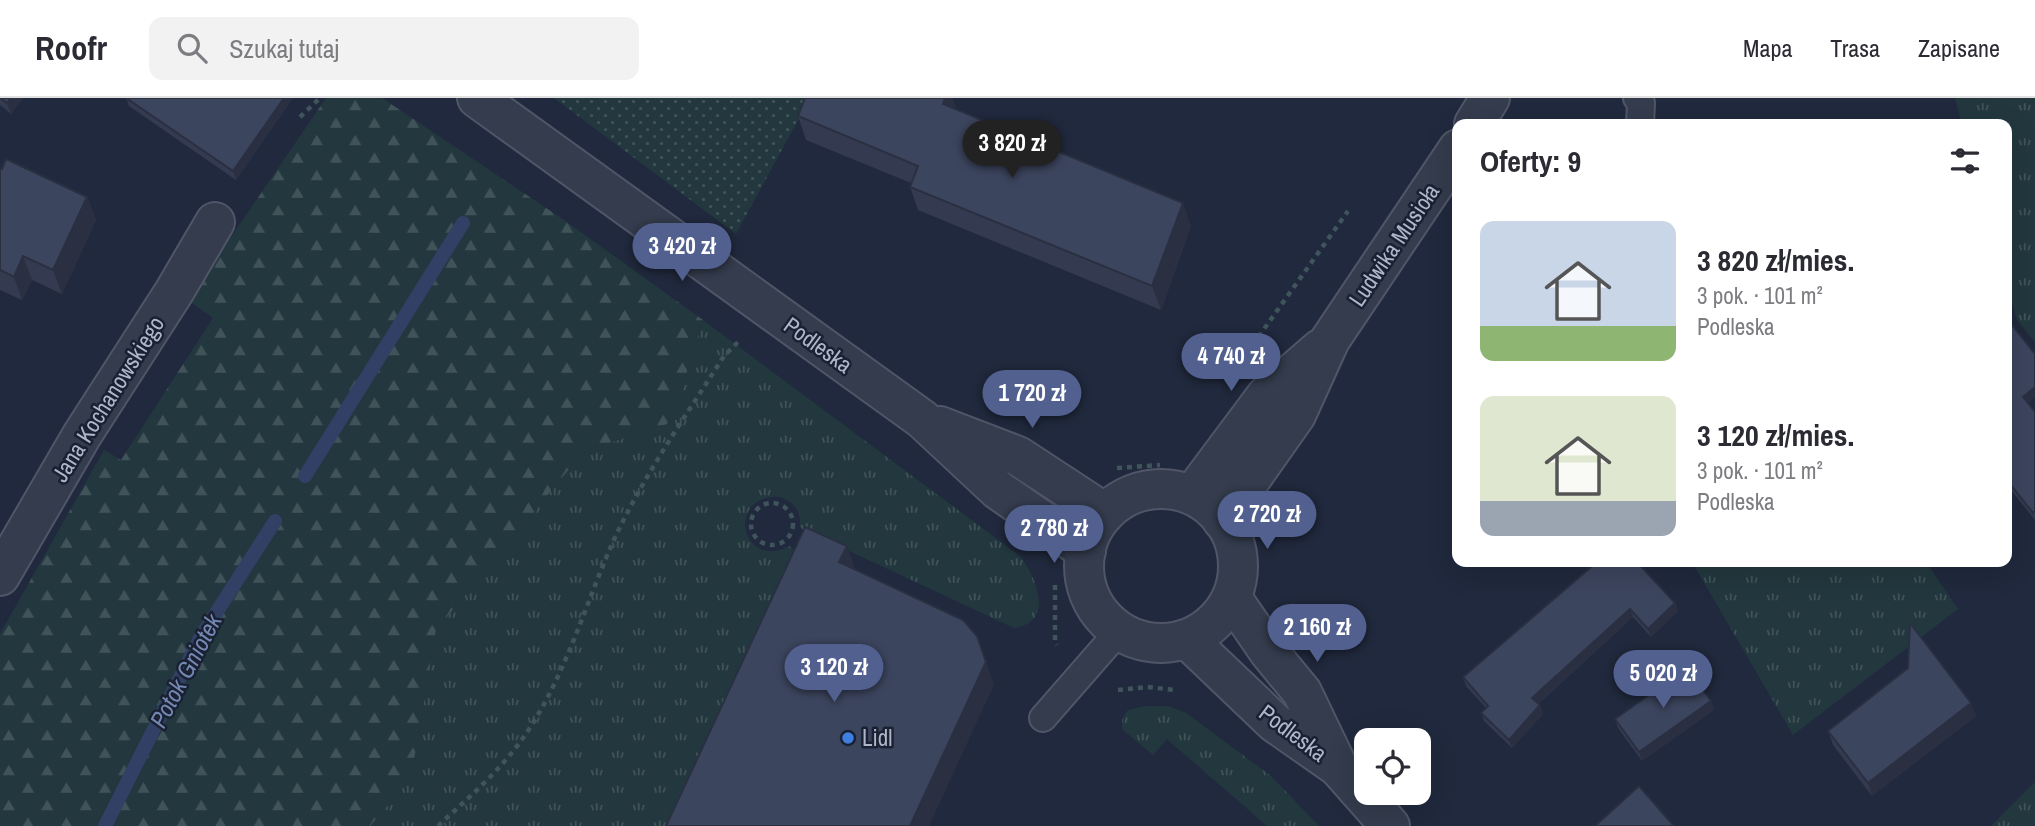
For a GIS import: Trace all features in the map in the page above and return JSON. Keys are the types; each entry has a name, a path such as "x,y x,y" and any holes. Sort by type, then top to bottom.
{"street":[{"name":"Podleska","path":"477,98 922,419 998,490 1086,551"},
{"path":"1477,119 1490,98"},
{"name":"Ludwika Musioła","path":"1222,520 1296,415 1330,341 1452,168"},
{"name":"Jana Kochanowskiego","path":"0,576 82,435 174,292 215,222"},
{"name":"Ludwika Musioła","path":"1192,495 1266,396 1330,341"},
{"name":"Podleska","path":"922,419 1018,456 1105,513"},
{"path":"1168,489 1192,495 1212,508 1227,526 1237,549 1238,574 1232,598 1219,618 1200,634 1177,643 1152,644 1128,638 1108,623 1093,604 1085,581 1086,551 1090,534 1105,513 1122,499 1144,491 1168,489"},
{"name":"Podleska","path":"1232,598 1269,652 1302,692 1338,767"},
{"name":"Podleska","path":"1187,639 1275,723 1338,767 1390,826"}],"lane":[{"path":"1637,98 1641,103 1640,119"},
{"path":"1043,718 1119,631"}],"path":[{"path":"300,117 320,98"},
{"path":"438,826 495,773 524,737 551,689 630,508 724,356 744,336"},
{"path":"766,504 786,507 793,519 788,539 776,545 762,543 751,526 754,512 766,504"}],"green space":[{"path":"326,98 382,98 564,220 703,320 681,391 667,424 584,451 436,630 411,778 370,826 0,826 0,634 104,450 121,460 213,318 188,300"},
{"path":"554,98 810,98 736,234"},
{"path":"1955,98 2035,98 2035,342 2017,320 2012,303 2012,119 1961,119"},
{"path":"703,320 1021,557 1036,587 1038,608 1035,617 1027,624 1014,628 800,528 798,512 791,502 779,497 766,498 754,504 747,513 747,535 753,544 763,550 775,551 790,546 796,553 669,826 370,826 411,778 436,630 584,451 667,424 681,391"},
{"path":"1695,567 1929,567 1958,609 1793,735"},
{"path":"1146,706 1168,706 1186,713 1271,776 1319,826 1267,826 1167,739 1153,755 1122,729 1122,719 1128,710"},
{"path":"2035,782 2035,826 1991,826"}],"building":[{"path":"126,98 284,98 233,171"},
{"path":"805,98 945,98 943,104 1183,203 1152,286 910,187 918,166 798,116"},
{"path":"6,159 87,197 53,270 23,256 14,277 0,270 0,168 2,169"},
{"path":"2012,325 2035,354 2035,387 2023,397 2035,412 2033,513 2012,486"},
{"name":"Lidl","path":"805,527 847,546 839,562 963,620 977,636 986,662 910,826 666,826"},
{"path":"1591,567 1642,567 1675,603 1648,629 1630,609 1532,698 1540,705 1509,740 1481,713 1488,706 1463,677"},
{"path":"1910,623 1971,703 1868,783 1828,731 1908,668"},
{"path":"1687,668 1711,701 1639,752 1615,719"},
{"path":"1639,786 1674,826 1595,826"}],"waterway":[{"name":"Potok Gniotek","path":"305,476 463,223"},
{"name":"Potok Gniotek","path":"105,826 200,638 275,521"}],"place":[{"name":"Lidl","path":"848,738"}]}
